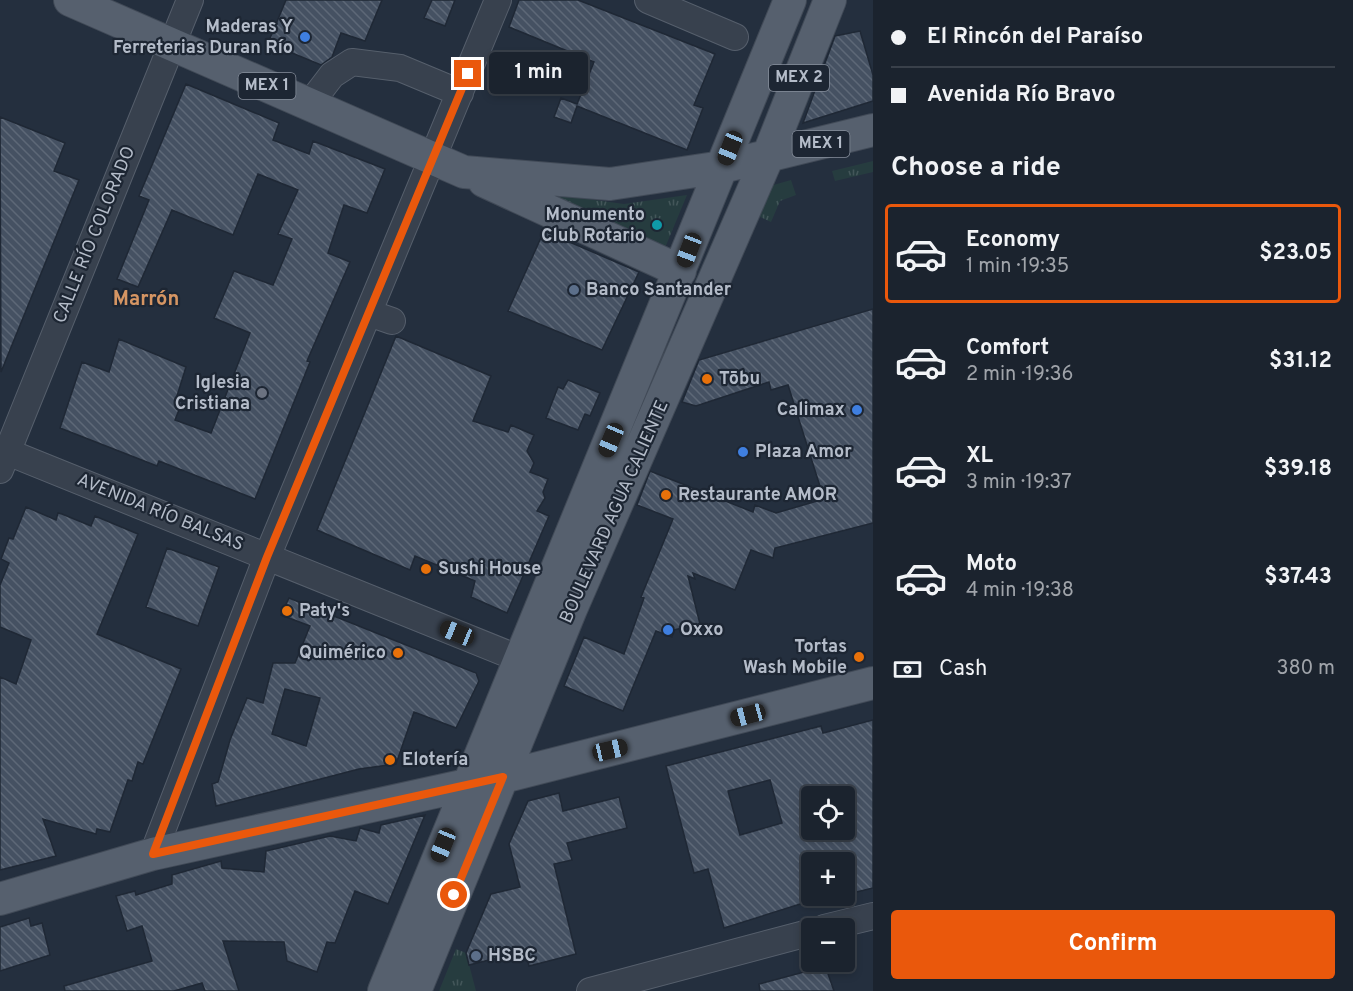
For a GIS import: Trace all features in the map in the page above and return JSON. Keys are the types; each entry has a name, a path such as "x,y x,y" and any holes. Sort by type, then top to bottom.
{"main road":[{"name":"MEX 1","path":"70,0 464,172 610,184 722,167 873,130"},
{"name":"BOULEVARD AGUA CALIENTE","path":"395,988 468,784 790,0"},
{"name":"BOULEVARD AGUA CALIENTE","path":"395,988 503,777 571,609 768,156 830,0"},
{"path":"464,172 680,271"},
{"path":"0,899 153,854 503,777 873,683"}],"street":[{"name":"CALLE RÍO COLORADO","path":"2,457 190,0"},
{"path":"153,854 267,557 381,317 434,159 498,0"},
{"path":"648,0 735,37"},
{"path":"309,105 332,75 352,62 400,68 460,93"},
{"name":"AVENIDA RÍO BALSAS","path":"2,457 267,557 520,659"},
{"path":"855,920 873,916"},
{"path":"590,991 801,935"}],"green space":[{"path":"873,161 873,172 835,181 832,171"},
{"path":"791,180 796,195 780,201 771,222 758,216 770,186"},
{"path":"522,190 624,204 687,195 662,255"},
{"path":"456,949 466,953 476,991 439,991"}],"building":[{"name":"Maderas Y Ferreterias Duran Río","path":"286,0 382,0 365,41 341,33 332,57 321,65 268,43"},
{"path":"432,0 455,0 445,26 424,18"},
{"path":"519,0 578,0 715,54 694,105 703,108 687,150 577,106 571,123 554,117 561,98 577,104 594,62 509,27"},
{"path":"860,31 873,75 873,101 803,123 835,36"},
{"path":"186,84 279,123 273,140 309,154 313,141 385,169 367,213 344,205 328,253 350,262 307,361 310,362 255,499 159,461 157,466 60,428 82,362 109,372 119,339 186,367 176,399 182,402 175,420 211,433 250,333 214,318 234,271 273,285 292,239 278,234 298,190 258,174 233,235 172,210 138,287 117,279 149,200 139,196"},
{"path":"0,117 65,143 54,171 79,180 1,372"},
{"name":"Banco Santander","path":"544,231 639,272 602,350 508,311"},
{"path":"873,309 873,523 775,548 773,558 751,550 735,590 693,573 695,579 688,576 700,624 674,630 672,637 656,631 623,711 564,686 584,637 624,654 644,598 641,597 673,519 637,505 650,471 753,512 755,505 776,513 824,499 788,385 771,390 769,382 696,406 682,402 699,360"},
{"path":"396,336 491,376 473,421 508,432 511,425 534,435 527,451 534,463 530,472 548,479 543,492 545,498 537,511 549,516 507,613 471,597 475,581 415,556 410,570 317,530"},
{"path":"568,380 600,393 590,416 585,414 578,430 546,418 558,387 563,389"},
{"path":"26,507 56,520 58,513 91,526 95,516 138,534 97,634 181,669 143,764 138,762 132,781 128,780 110,832 97,829 96,834 43,819 56,856 0,870 0,677 16,684 31,640 0,627 0,585 9,563 1,559 9,538 13,539"},
{"path":"167,548 219,567 198,626 146,607"},
{"path":"289,598 476,673 479,681 456,728 414,712 396,764 359,769 216,806 212,784 218,782 230,740 247,698 263,703 273,663 295,663 310,626 281,615","holes":["285,689 320,698 306,746 272,734"]},
{"path":"873,720 873,888 855,892 855,852 801,852 801,904 724,928 708,869 694,873 666,766 821,726 823,733","holes":["770,780 782,823 740,835 728,791"]},
{"path":"559,793 563,811 619,797 627,828 567,843 572,860 554,864 576,954 529,966 525,951 469,965 466,953 491,894 520,887 509,844 528,801"},
{"path":"425,815 388,904 355,891 335,943 327,942 317,972 287,961 284,942 223,941 239,991 205,991 202,983 174,991 65,991 64,986 152,961 142,926 127,931 116,896 135,891 136,895 172,884 172,875 221,861 222,868 264,872 266,851 330,836 356,841 360,828 379,833 381,825"},
{"path":"29,918 31,926 42,923 50,955 0,971 0,927"},
{"path":"804,972 827,972 834,991 760,991 759,984"}],"place":[{"name":"Maderas Y Ferreterias Duran Río","path":"305,37"},
{"name":"Monumento Club Rotario","path":"657,225"},
{"name":"Banco Santander","path":"574,290"},
{"name":"Tōbu","path":"707,379"},
{"name":"Iglesia Cristiana","path":"262,393"},
{"name":"Calimax","path":"857,410"},
{"name":"Plaza Amor","path":"743,452"},
{"name":"Restaurante AMOR","path":"666,495"},
{"name":"Sushi House","path":"426,569"},
{"name":"Paty's","path":"287,611"},
{"name":"Oxxo","path":"668,630"},
{"name":"Quimérico","path":"398,653"},
{"name":"Tortas Wash Mobile","path":"859,657"},
{"name":"Elotería","path":"390,760"},
{"name":"HSBC","path":"476,956"}],"district":[{"name":"Marrón","path":"146,300"}],"route":[{"path":"454,895 503,777 153,854 267,557 468,74"}]}
